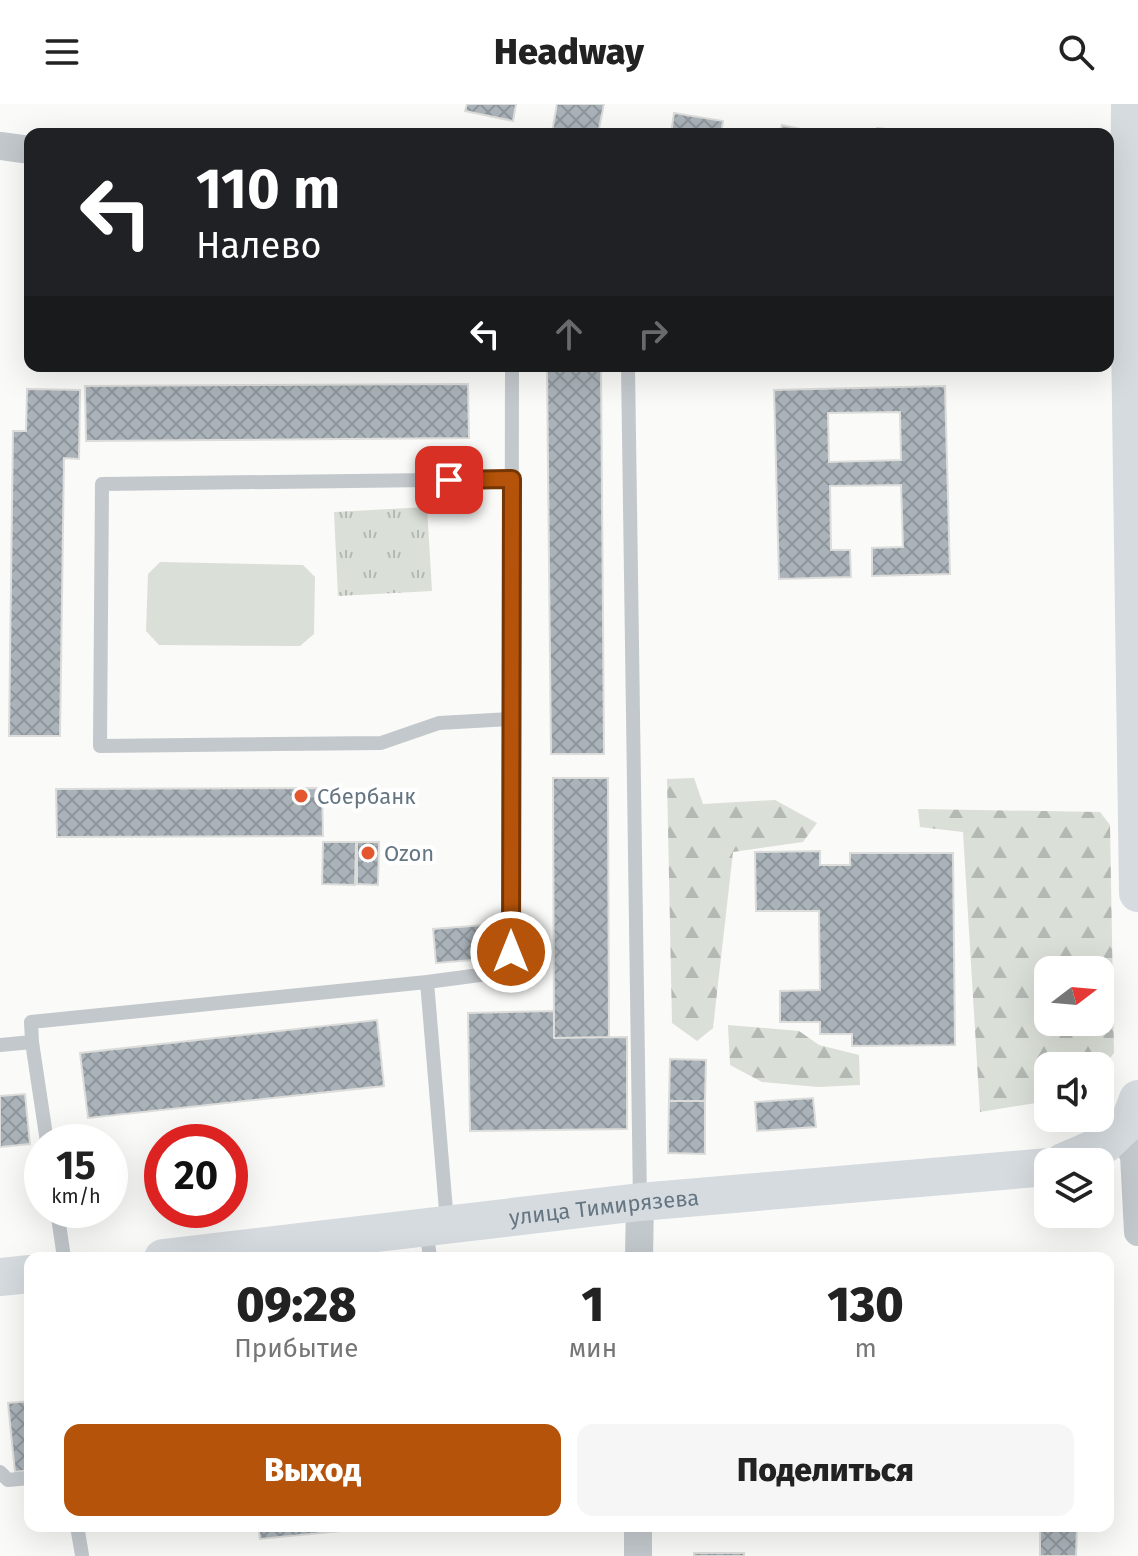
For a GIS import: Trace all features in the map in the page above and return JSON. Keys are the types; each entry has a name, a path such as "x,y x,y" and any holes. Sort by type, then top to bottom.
{"street":[{"path":"1130,104 1125,265 1138,893"},
{"path":"0,146 24,149"},
{"path":"1096,1148 1131,1122"},
{"path":"1131,1122 1138,1232"},
{"name":"улица Тимирязева","path":"237,1252 434,1236 640,1202 1034,1168"},
{"path":"639,1252 640,1202"},
{"path":"0,1277 24,1275"},
{"path":"638,1532 638,1556"}],"lane":[{"path":"44,1124 31,1022 495,973 511,952 512,372"},
{"path":"628,372 640,1202"},
{"path":"511,719 439,723 381,743 100,746 102,484 512,479"},
{"path":"427,982 434,1236"},
{"path":"0,1045 32,1042"},
{"path":"60,1228 63,1252"},
{"path":"0,1472 8,1480 24,1479"},
{"path":"78,1532 82,1555"}],"green space":[{"path":"427,507 432,591 338,596 334,512"},
{"path":"160,562 303,565 315,577 314,634 300,646 159,645 146,631 148,574"},
{"path":"694,778 703,804 775,800 817,823 803,842 733,852 713,1028 697,1041 672,1023 667,779"},
{"path":"918,809 1100,812 1110,825 1112,956 1034,956 1034,1036 1114,1036 1114,1052 1034,1052 1034,1103 980,1112 963,832 920,827"},
{"path":"728,1025 799,1031 819,1045 859,1055 860,1085 818,1087 762,1082 730,1065"}],"building":[{"path":"467,104 516,104 513,121 465,111"},
{"path":"557,104 604,104 599,128 553,128"},
{"path":"674,113 723,121 722,128 672,128"},
{"path":"547,372 601,372 604,754 551,754"},
{"path":"468,384 469,438 86,441 85,386"},
{"path":"945,386 950,574 872,576 872,548 903,547 901,485 830,486 831,550 850,550 851,577 779,579 774,390","holes":["900,412 901,460 829,462 828,413"]},
{"path":"27,389 80,390 79,459 64,458 60,736 9,736 13,431 26,431"},
{"path":"553,778 608,778 609,1037 554,1038"},
{"path":"322,788 323,836 57,837 56,789"},
{"path":"323,842 356,842 355,885 322,884"},
{"path":"357,842 379,842 378,885 357,884"},
{"path":"820,851 820,865 850,865 850,853 953,853 955,1045 852,1046 852,1034 820,1034 820,1022 780,1022 780,991 820,990 819,911 756,911 755,852"},
{"path":"484,925 486,959 436,963 433,929"},
{"path":"554,1011 554,1038 627,1037 627,1129 470,1131 468,1013"},
{"path":"377,1020 384,1086 88,1118 80,1053"},
{"path":"670,1059 706,1060 705,1101 669,1101"},
{"path":"25,1094 28,1124 24,1124 24,1145 0,1147 0,1096"},
{"path":"813,1098 816,1127 757,1131 755,1102"},
{"path":"669,1101 705,1101 705,1154 668,1153"},
{"path":"24,1402 24,1471 15,1472 8,1403"},
{"path":"259,1532 331,1532 260,1539"},
{"path":"1040,1532 1077,1532 1076,1556 1040,1556"},
{"path":"694,1553 744,1553 744,1556 694,1556"}],"place":[{"name":"Сбербанк","path":"301,796"},
{"name":"Ozon","path":"368,853"}],"route":[{"path":"449,480 512,479 511,952"}]}
